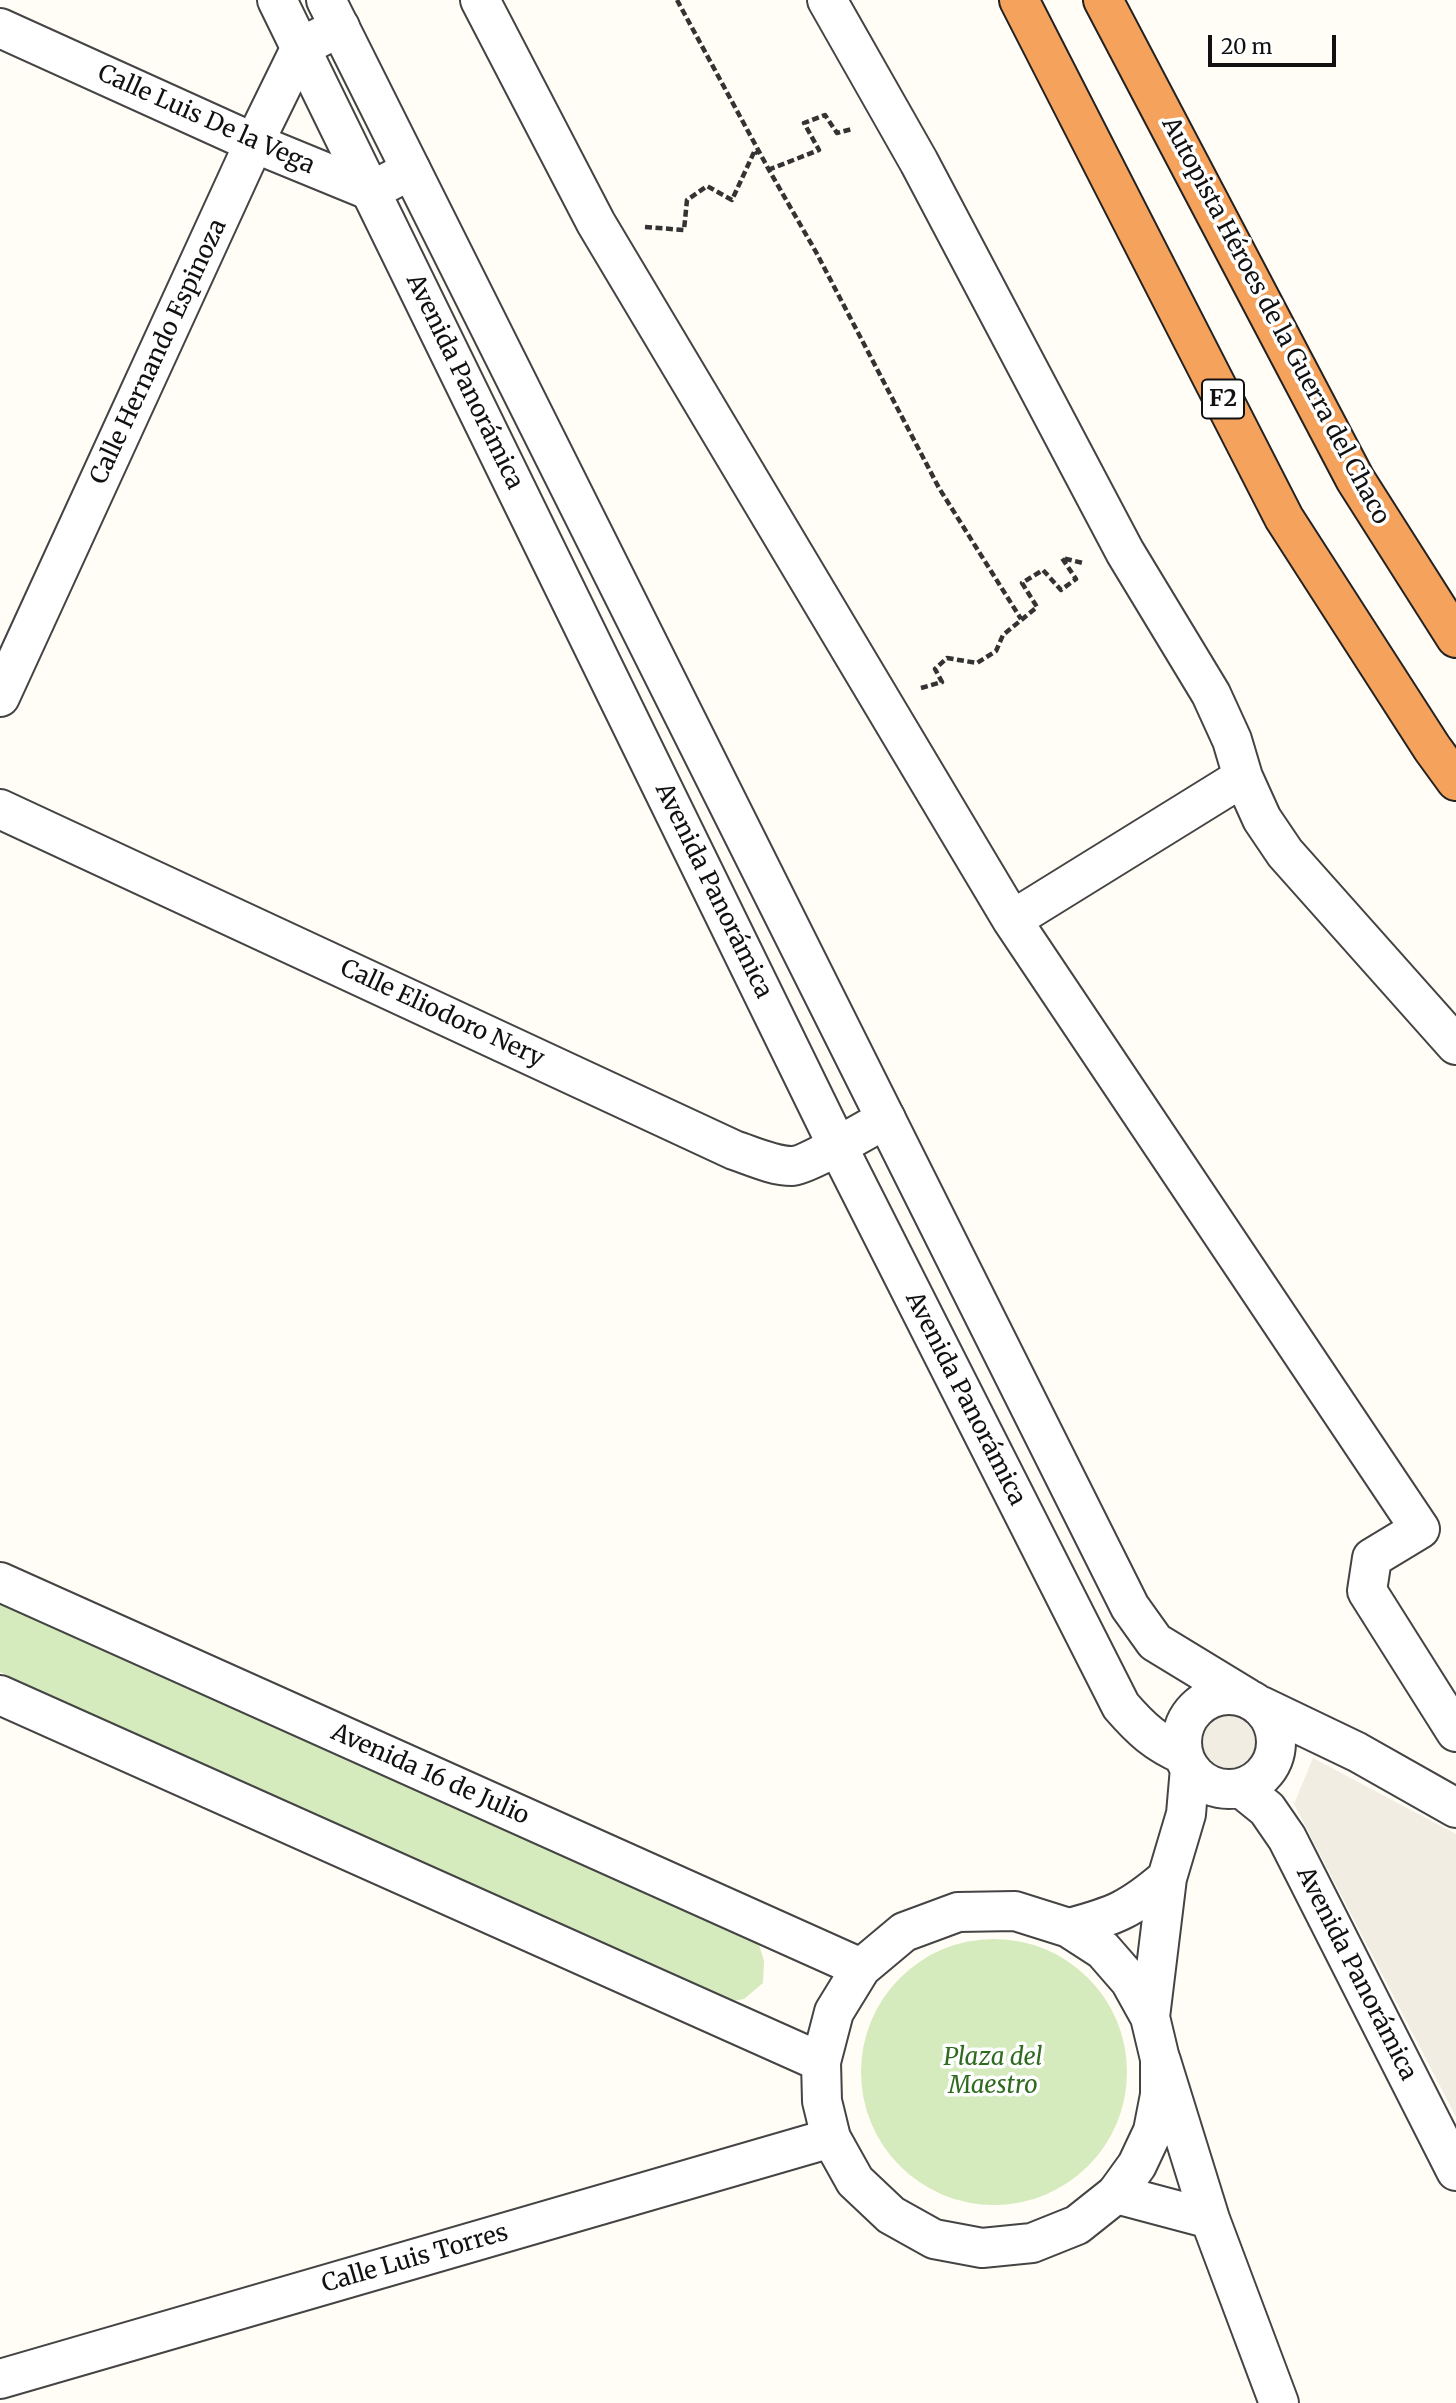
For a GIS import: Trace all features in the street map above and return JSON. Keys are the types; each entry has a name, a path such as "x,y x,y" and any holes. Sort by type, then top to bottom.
{"highway":[{"name":"F2","path":"1019,0 1284,518 1424,737 1456,781"},
{"name":"Autopista Héroes de la Guerra del Chaco","path":"1103,0 1355,479 1456,638"}],"street":[{"name":"Avenida Panorámica","path":"277,0 836,1145 1121,1706 1144,1732 1187,1762"},
{"path":"480,0 596,223 1012,920 1420,1529 1372,1558 1367,1591 1456,1732"},
{"path":"827,0 894,118 1125,552 1211,694 1262,819 1285,853 1456,1045"},
{"name":"Avenida Panorámica","path":"333,13 1130,1607 1155,1642 1254,1702 1357,1752 1456,1808"},
{"path":"301,47 333,13"},
{"name":"Calle Luis De la Vega","path":"0,28 254,143 371,191"},
{"name":"Calle Hernando Espinoza","path":"0,697 254,143 301,47"},
{"path":"371,191 411,170"},
{"path":"1012,920 1243,777"},
{"name":"Calle Eliodoro Nery","path":"0,808 734,1150 794,1167 816,1158 886,1119"},
{"name":"Avenida 16 de Julio","path":"0,1582 861,1968"},
{"path":"0,1695 821,2062"},
{"path":"1150,2017 1167,1878 1185,1814 1187,1762 1182,1741 1185,1725 1203,1702 1225,1695 1254,1702 1270,1718 1276,1732 1273,1760 1254,1782 1234,1788 1185,1814"},
{"path":"1187,1762 1212,1786 1234,1788"},
{"name":"Avenida Panorámica","path":"1234,1788 1267,1809 1287,1838 1456,2172"},
{"path":"1069,1928 1107,1918 1138,1903 1167,1878"},
{"path":"1160,2059 1160,2095 1153,2131 1138,2165 1115,2194 1077,2225 1032,2243 982,2248 934,2239 891,2215 855,2181 831,2138 821,2101 821,2062 834,2012 861,1968 904,1932 958,1912 1015,1911 1069,1928 1103,1950 1130,1981 1150,2017 1160,2059 1210,2219 1279,2403"},
{"name":"Calle Luis Torres","path":"0,2379 831,2138"},
{"path":"1115,2194 1210,2219"}],"path":[{"path":"677,0 816,252 939,488 1021,619"},
{"path":"769,170 819,150 804,123 825,115 837,133 894,118"},
{"path":"596,223 684,230 687,200 707,186 732,200 755,150 769,170"},
{"path":"880,700 942,682 936,669 947,659 977,663 996,651 1003,635 1037,607 1022,583 1043,570 1061,590 1076,579 1062,558 1090,564 1125,552"}],"green space":[{"path":"0,1596 757,1938 764,1961 763,1983 744,1999 722,2003 0,1672"},
{"name":"Plaza del Maestro","path":"981,1939 1007,1939 1033,1944 1057,1954 1079,1969 1097,1987 1112,2009 1122,2033 1127,2072 1122,2111 1112,2135 1097,2157 1079,2175 1057,2190 1033,2200 1007,2205 981,2205 955,2200 931,2190 909,2175 891,2157 876,2135 866,2111 861,2085 861,2059 866,2033 876,2009 891,1987 909,1969 931,1954 955,1944"}],"shaded area":[{"path":"1222,1712 1234,1712 1249,1720 1257,1735 1257,1747 1249,1762 1234,1770 1222,1770 1207,1762 1199,1747 1199,1735 1207,1720"},
{"path":"1313,1758 1456,1834 1456,2117 1294,1804"}]}
